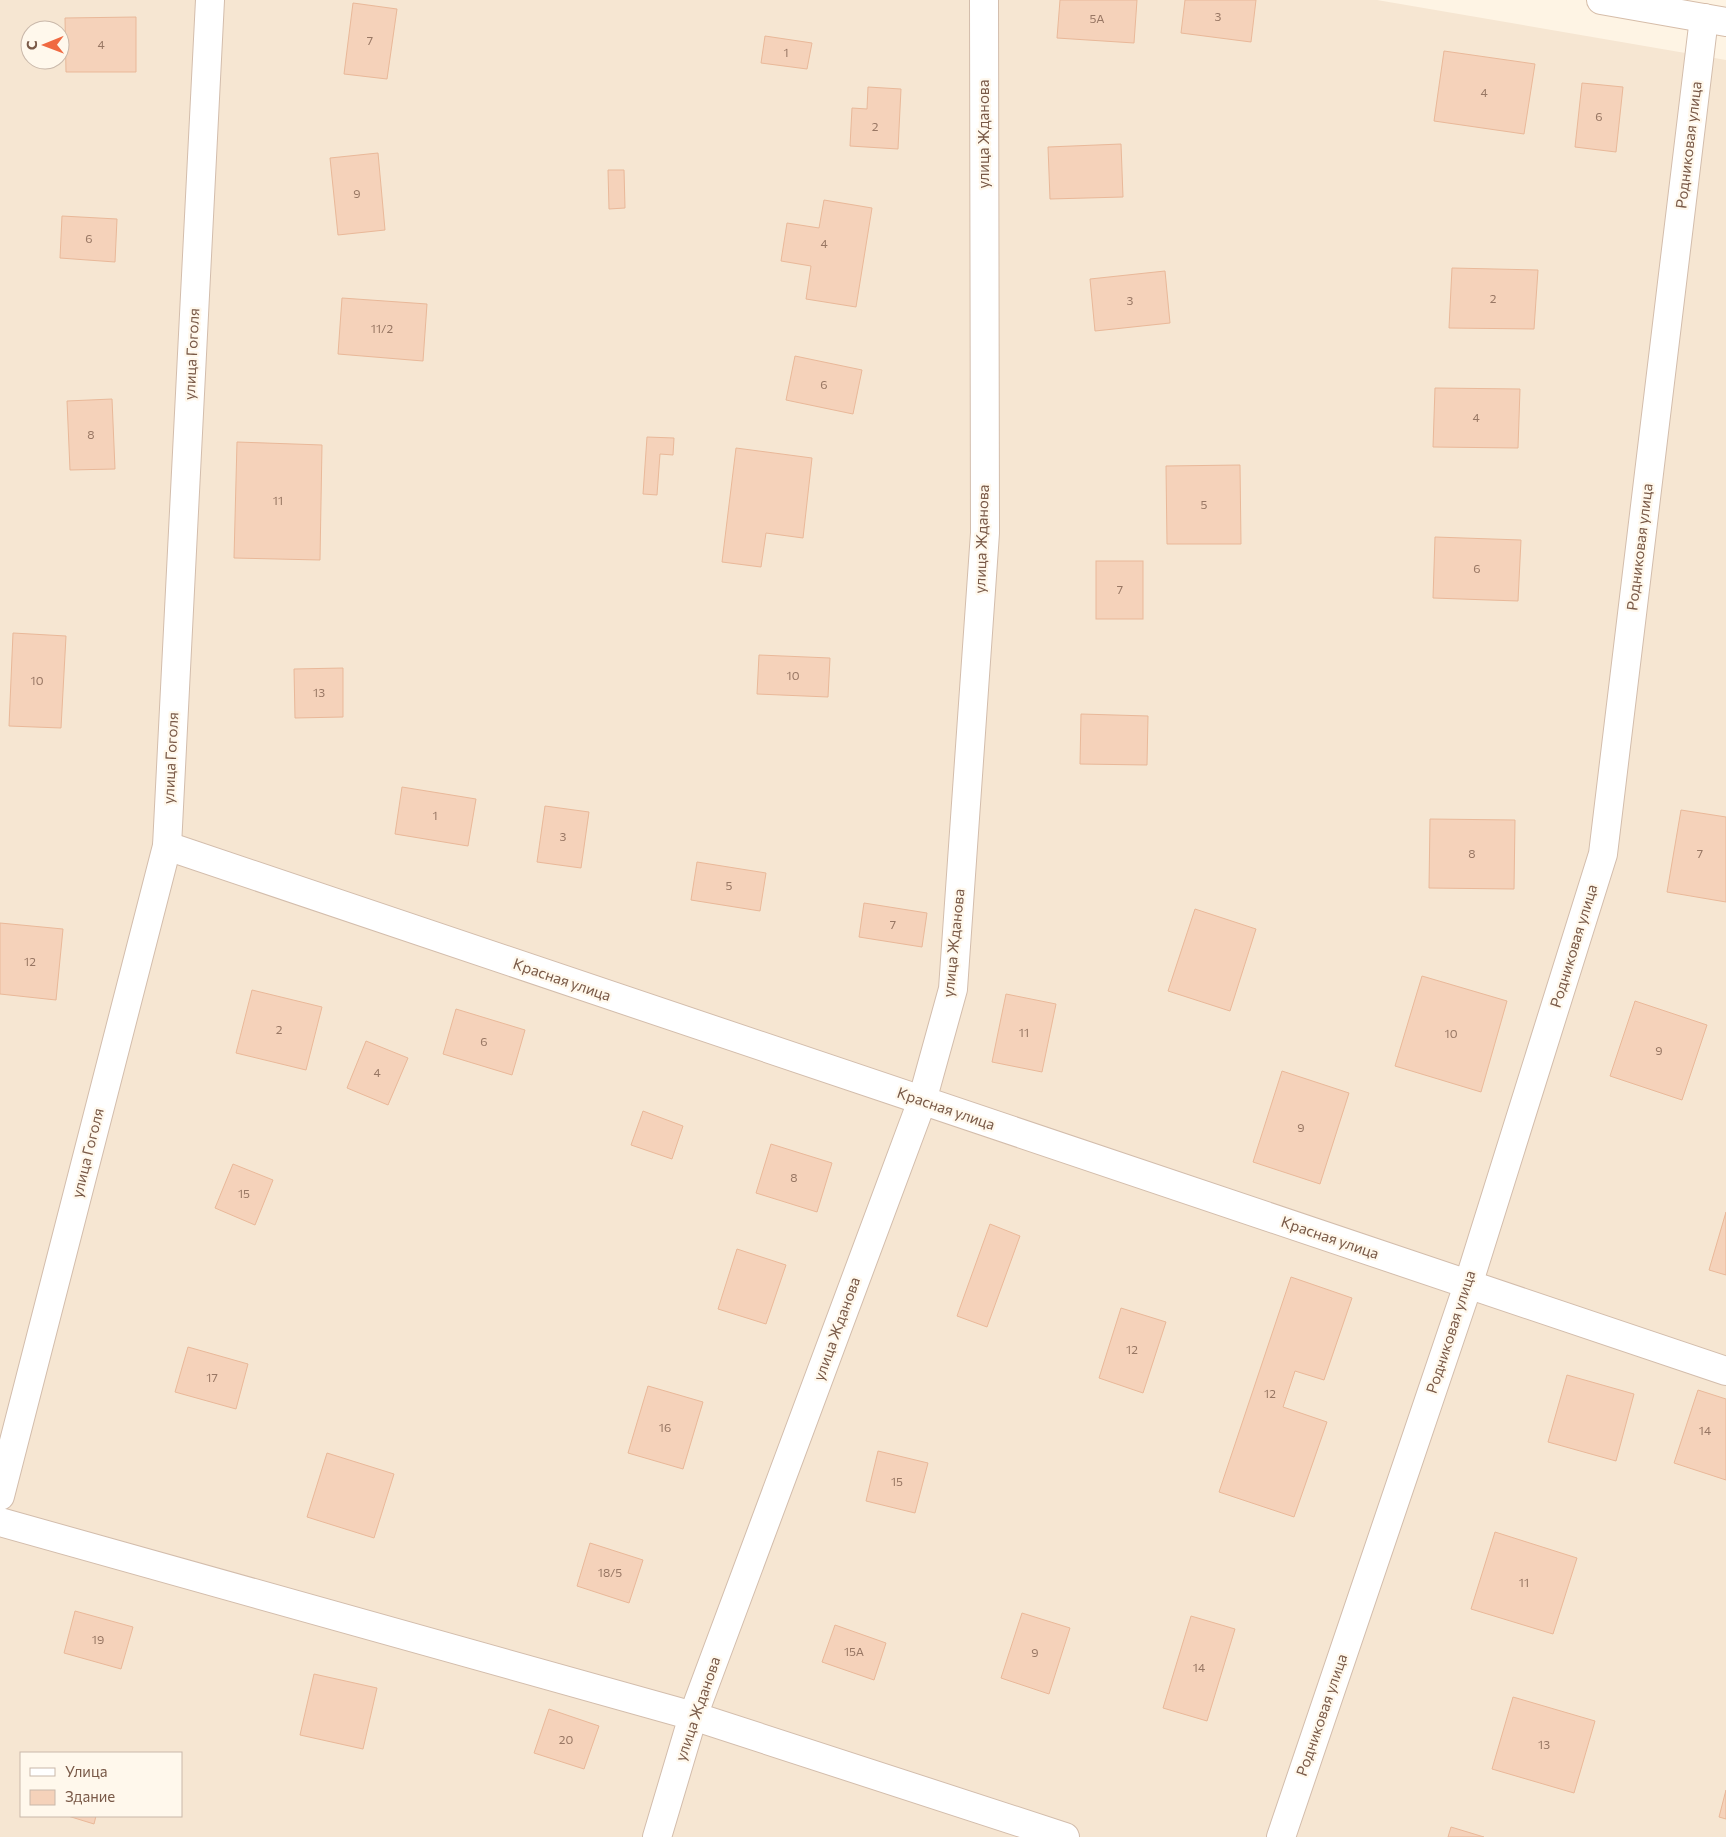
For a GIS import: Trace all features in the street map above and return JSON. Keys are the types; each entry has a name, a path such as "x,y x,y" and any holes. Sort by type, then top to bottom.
{"street":[{"name":"улица Гоголя","path":"0,1496 166,846 210,0"},
{"name":"улица Жданова","path":"657,1837 693,1716 922,1101 953,989 985,532 984,0"},
{"path":"1601,0 1715,20"},
{"name":"Родниковая улица","path":"1281,1837 1468,1285 1603,854 1715,20"},
{"name":"Красная улица","path":"166,846 1726,1371"},
{"path":"0,1522 693,1716 1065,1837"}],"shaded area":[{"path":"0,0 1377,0 1726,60 1726,1837 0,1837"}],"building":[{"path":"1060,0 1137,0 1134,43 1057,38"},
{"path":"1185,0 1256,0 1251,42 1181,33"},
{"path":"353,3 397,9 387,79 344,74"},
{"path":"136,17 136,72 66,72 66,70 70,70 70,20 65,20 65,18"},
{"path":"765,36 812,43 807,69 761,63"},
{"path":"1444,51 1535,64 1524,134 1434,121"},
{"path":"1582,83 1623,87 1616,152 1575,147"},
{"path":"868,87 901,89 898,149 850,146 852,108 867,109"},
{"path":"1121,144 1123,197 1050,199 1048,147"},
{"path":"378,153 385,230 338,235 330,158"},
{"path":"608,170 624,170 625,208 609,209"},
{"path":"824,200 872,208 856,307 806,299 811,266 781,261 787,223 819,228"},
{"path":"62,216 117,219 115,262 60,258"},
{"path":"1452,268 1538,270 1534,329 1449,328"},
{"path":"1165,271 1170,323 1095,331 1090,279"},
{"path":"342,298 427,304 423,361 338,354"},
{"path":"795,356 862,370 853,414 786,400"},
{"path":"1435,388 1520,389 1518,448 1433,447"},
{"path":"112,399 115,469 70,470 67,401"},
{"path":"647,437 674,438 673,455 660,454 657,495 643,494"},
{"path":"237,442 322,445 320,560 234,558"},
{"path":"736,448 812,458 803,538 766,533 761,567 722,562"},
{"path":"1240,465 1241,544 1167,544 1166,466"},
{"path":"1435,537 1521,540 1518,601 1433,598"},
{"path":"1096,561 1143,561 1143,619 1096,619"},
{"path":"13,633 66,636 61,728 9,726"},
{"path":"759,655 830,658 828,697 757,694"},
{"path":"343,668 343,717 295,718 294,669"},
{"path":"1081,714 1148,716 1147,765 1080,764"},
{"path":"402,787 476,799 468,846 395,834"},
{"path":"545,806 589,812 581,868 537,862"},
{"path":"1681,810 1726,817 1726,902 1667,892"},
{"path":"1430,819 1515,820 1514,889 1429,888"},
{"path":"697,862 766,873 760,911 691,900"},
{"path":"864,903 927,913 922,947 859,937"},
{"path":"1195,909 1256,929 1230,1011 1168,991"},
{"path":"0,923 63,929 56,1000 0,994"},
{"path":"1422,976 1507,1001 1481,1092 1395,1066"},
{"path":"252,990 322,1007 306,1070 236,1053"},
{"path":"1006,994 1056,1004 1042,1072 992,1062"},
{"path":"1635,1001 1707,1025 1682,1100 1610,1076"},
{"path":"456,1009 525,1030 512,1075 443,1054"},
{"path":"366,1041 408,1058 388,1105 347,1088"},
{"path":"1282,1071 1349,1093 1320,1184 1253,1162"},
{"path":"643,1111 683,1126 672,1159 631,1145"},
{"path":"771,1144 832,1163 817,1212 756,1193"},
{"path":"233,1164 273,1180 255,1225 215,1208"},
{"path":"1726,1212 1726,1275 1709,1270"},
{"path":"990,1224 1020,1236 987,1327 957,1316"},
{"path":"737,1249 786,1265 766,1324 718,1309"},
{"path":"1291,1277 1352,1298 1324,1380 1295,1371 1283,1407 1327,1422 1294,1517 1219,1492"},
{"path":"1121,1308 1166,1322 1143,1393 1099,1378"},
{"path":"188,1347 248,1364 236,1409 175,1392"},
{"path":"1567,1375 1634,1394 1616,1461 1548,1442"},
{"path":"648,1386 703,1402 683,1469 628,1453"},
{"path":"1698,1390 1726,1399 1726,1480 1674,1463"},
{"path":"878,1451 928,1463 915,1513 866,1501"},
{"path":"327,1453 394,1474 374,1538 307,1517"},
{"path":"1495,1532 1577,1558 1553,1634 1471,1609"},
{"path":"590,1543 643,1560 629,1603 577,1586"},
{"path":"75,1611 133,1627 121,1669 64,1653"},
{"path":"1022,1613 1070,1628 1049,1694 1001,1678"},
{"path":"1191,1616 1235,1629 1207,1721 1163,1708"},
{"path":"835,1625 886,1643 874,1680 822,1662"},
{"path":"314,1674 377,1688 363,1749 300,1735"},
{"path":"1513,1697 1595,1721 1574,1793 1492,1769"},
{"path":"549,1709 599,1726 584,1769 534,1753"},
{"path":"1726,1790 1726,1819 1719,1817"},
{"path":"71,1817 96,1817 94,1824"},
{"path":"1451,1827 1484,1837 1448,1837"}]}
